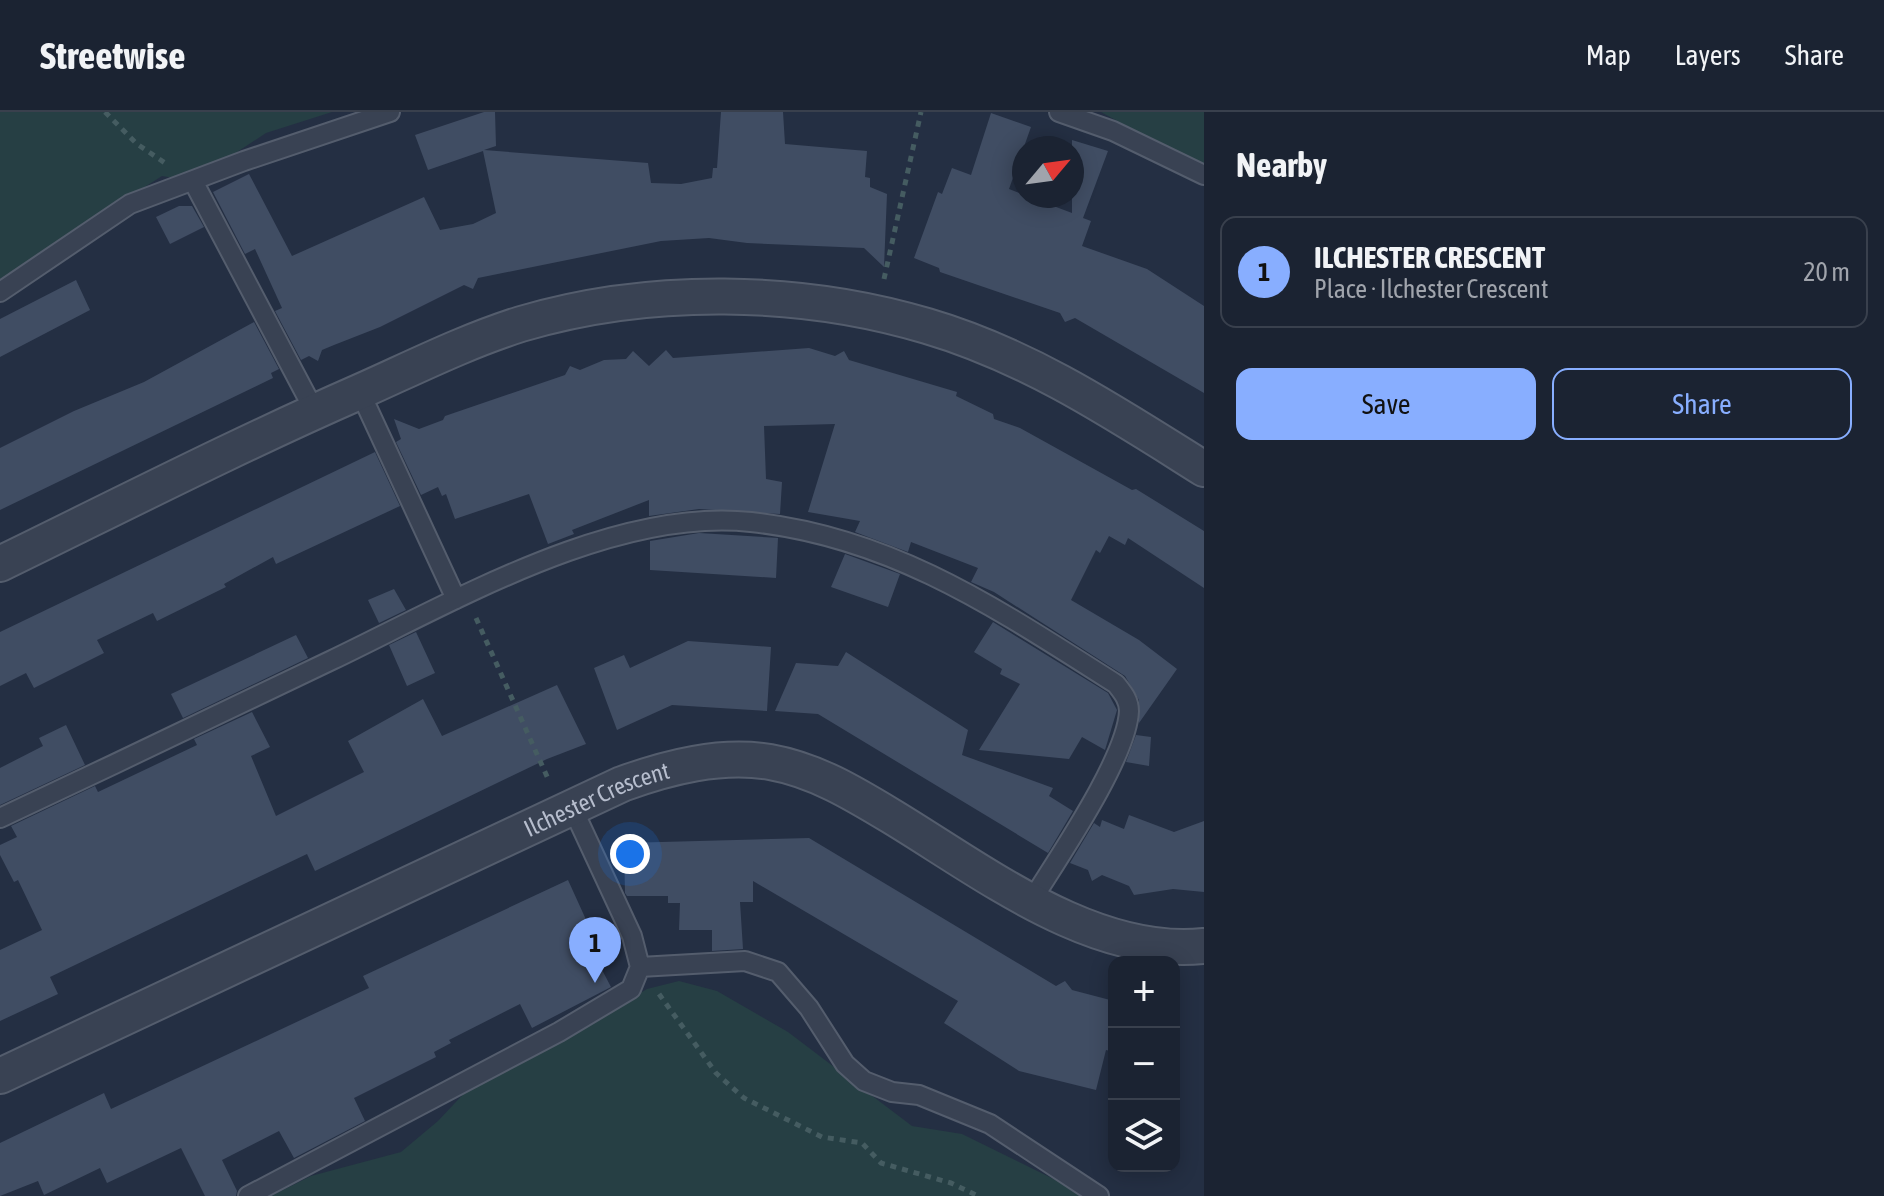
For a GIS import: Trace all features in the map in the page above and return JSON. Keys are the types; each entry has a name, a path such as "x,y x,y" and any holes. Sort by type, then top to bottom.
{"street":[{"path":"0,564 314,410 446,351 510,328 604,307 673,299 737,297 807,302 876,314 939,330 1056,378 1204,469"},
{"name":"Ilchester Crescent","path":"0,1076 562,796 661,770 733,759 771,762 844,787 1032,900 1106,935 1177,949 1204,946"}],"lane":[{"path":"0,292 130,204 390,112"},
{"path":"1059,112 1113,131 1204,175"},
{"path":"193,181 314,410"},
{"path":"360,392 461,597"},
{"path":"0,818 461,597 594,543 643,527 694,520 751,522 844,540 910,563 971,593 1116,684 1127,698 1127,721 1106,777 1032,900"},
{"path":"248,1196 559,1032 631,989 640,967 632,936 562,796"},
{"path":"640,967 745,961 778,972 809,1008 845,1064 864,1081 892,1092 919,1095 990,1124 1099,1196"}],"path":[{"path":"105,112 137,144 193,181"},
{"path":"876,314 921,112"},
{"path":"461,597 562,796"},
{"path":"682,1027 716,1073 744,1098 822,1137 862,1143 881,1163 951,1183 978,1196"}],"green space":[{"path":"0,112 332,112 266,133 193,181 162,176 0,279"},
{"path":"1101,112 1204,112 1204,169"},
{"path":"679,981 717,991 788,1032 912,1126 962,1134 1088,1196 271,1196 311,1176 401,1152 438,1121 470,1087 529,1058 647,989"}],"building":[{"path":"484,112 495,112 496,146 484,150 648,163 651,183 681,184 712,178 713,168 717,168 721,112 783,112 785,144 867,151 865,177 870,178 870,187 887,194 884,267 864,248 747,243 709,238 661,241 478,278 473,289 464,285 380,327 322,350 318,361 309,356 301,360 275,311 282,308 255,249 245,254 213,192 249,174 292,256 424,197 440,230 473,224 496,213 483,151 428,170 415,135"},
{"path":"991,113 1031,127 1028,136 1012,136 1012,181 1009,189 1012,190 1012,208 1059,208 1072,213 1072,208 1084,208 1084,144 1108,151 1083,218 1091,221 1082,246 1147,269 1204,306 1204,393 1075,318 1065,322 1060,313 940,272 939,268 914,258 938,192 942,194 952,168 971,175"},
{"path":"179,206 192,206 204,227 170,244 156,217"},
{"path":"76,280 90,310 0,357 0,319"},
{"path":"254,322 279,369 271,373 273,378 0,510 0,448 74,411 144,382"},
{"path":"809,348 835,356 844,351 849,360 957,392 956,396 993,414 994,419 1020,428 1132,490 1136,489 1204,531 1204,588 1128,538 1125,545 1109,536 1100,553 1096,550 1071,600 1139,640 1177,669 1139,723 1139,700 1125,676 994,592 971,582 978,568 911,542 908,552 855,532 860,521 808,512 835,424 764,426 766,479 782,482 780,514 699,509 649,516 649,500 572,530 574,534 548,544 529,494 455,519 446,494 442,496 438,487 421,495 396,442 401,439 394,419 419,429 443,420 445,416 565,375 570,366 580,370 604,360 626,359 633,351 649,366 666,350 673,358"},
{"path":"375,452 400,506 276,564 273,557 224,584 226,587 157,621 153,613 97,640 104,653 34,688 26,673 0,686 0,632"},
{"path":"699,533 778,538 776,578 650,570 650,541"},
{"path":"845,554 900,574 888,607 831,587"},
{"path":"394,589 406,610 379,623 368,600"},
{"path":"993,622 1108,693 1117,710 1105,750 1082,737 1069,759 979,750 1020,684 1000,674 1002,669 974,652"},
{"path":"416,632 435,673 407,686 389,645"},
{"path":"296,635 308,658 183,718 171,694"},
{"path":"688,641 771,647 767,711 672,705 617,730 594,668 624,655 630,668"},
{"path":"846,652 968,730 962,755 1053,788 1049,796 1073,811 1048,853 818,714 775,711 796,663 838,666"},
{"path":"557,685 586,744 547,759 315,871 307,854 50,977 58,994 0,1021 0,950 42,930 18,880 14,882 0,855 0,845 17,837 11,826 95,786 98,792 197,745 194,739 252,712 270,747 251,756 276,816 364,772 348,741 423,699 442,736"},
{"path":"66,725 85,765 0,805 0,768 43,746 39,738"},
{"path":"1136,735 1151,737 1149,766 1126,762"},
{"path":"1129,815 1174,832 1204,821 1204,892 1173,889 1134,895 1129,886 1102,875 1092,881 1088,870 1070,863 1094,823 1100,827 1102,820 1124,829"},
{"path":"809,838 1056,986 1065,981 1072,990 1108,999 1108,1050 1096,1090 1019,1071 944,1023 958,1001 753,881 753,902 740,902 743,949 712,951 712,930 679,930 680,903 668,903 668,896 627,896 624,843"},
{"path":"568,880 588,924 580,928 611,987 532,1028 520,1004 449,1040 451,1043 434,1052 436,1057 354,1098 365,1121 294,1158 279,1131 222,1160 237,1191 236,1196 205,1196 181,1148 107,1183 100,1168 44,1195 38,1181 0,1196 0,1143 104,1093 111,1109 369,988 363,976"}],"place":[{"name":"ILCHESTER CRESCENT","path":"595,983"}]}
